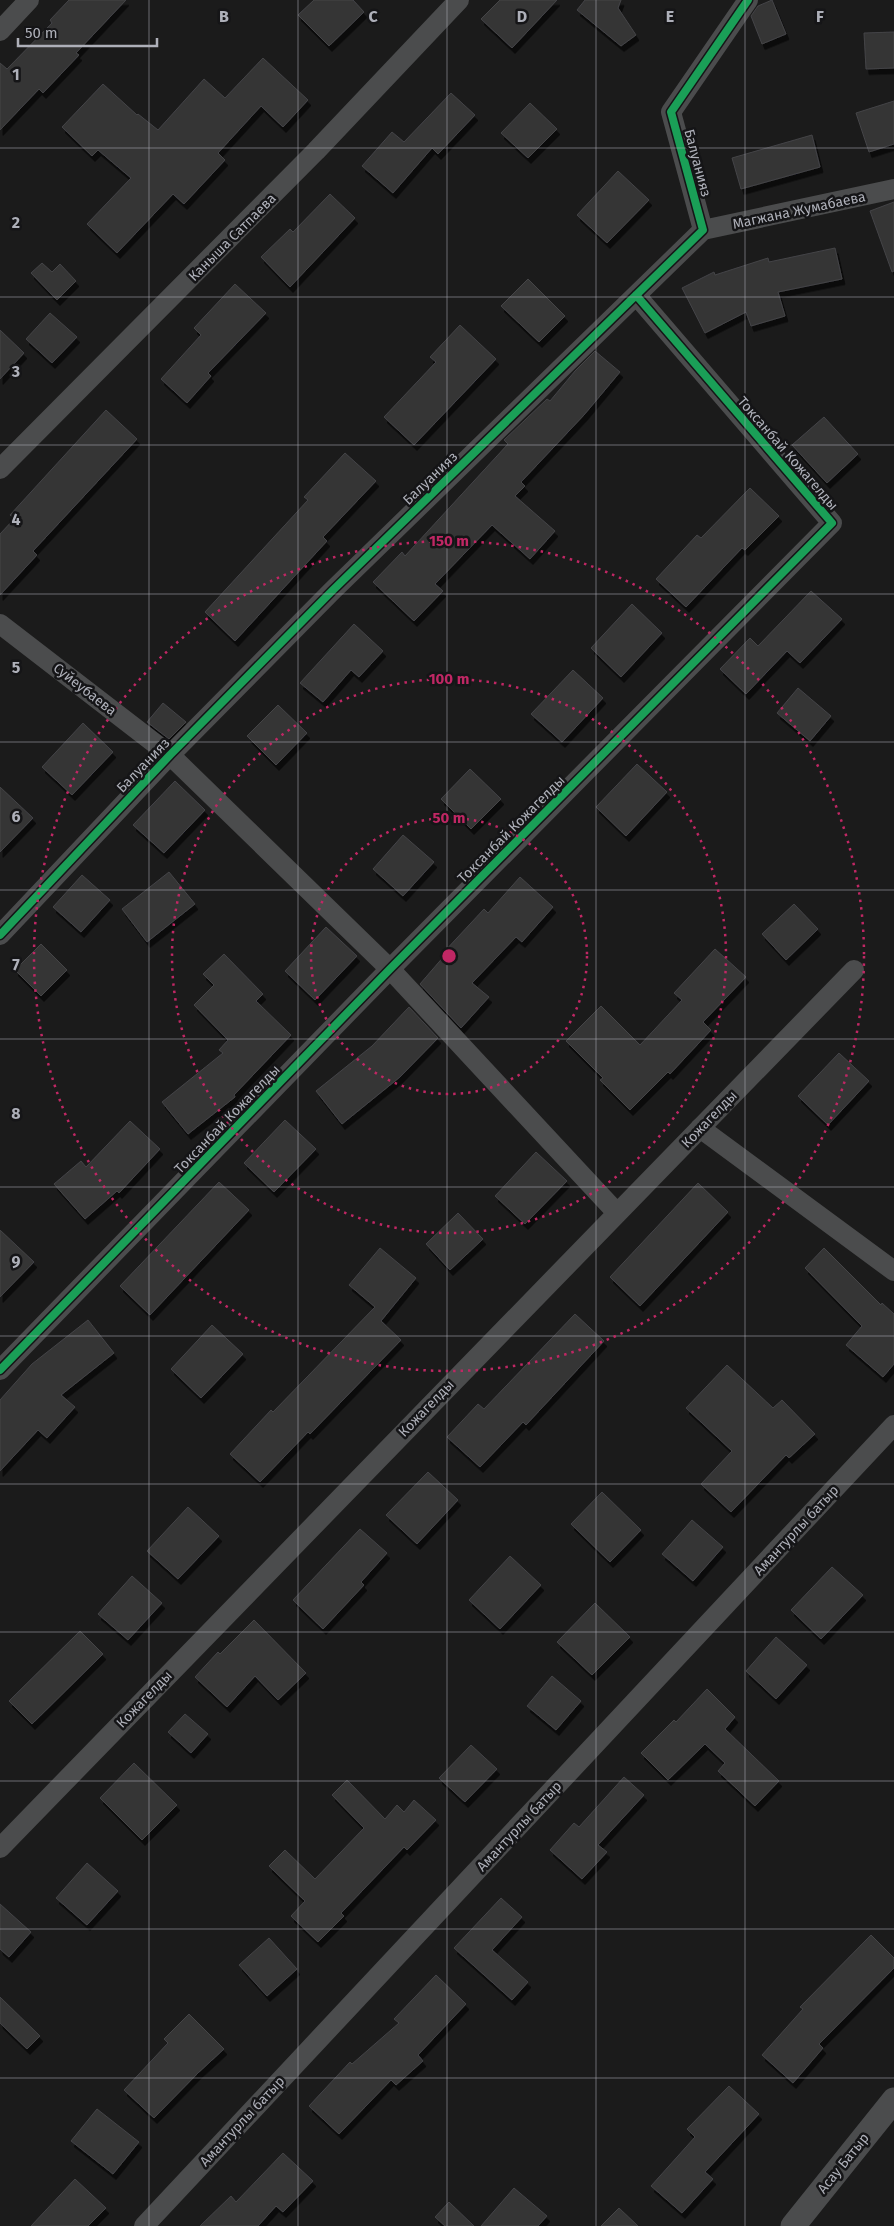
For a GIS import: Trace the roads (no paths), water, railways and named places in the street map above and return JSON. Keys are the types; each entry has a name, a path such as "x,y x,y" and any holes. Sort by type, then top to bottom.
{"street":[{"path":"0,31 29,0"},
{"name":"Каныша Сатпаева","path":"0,469 316,151 459,0"},
{"name":"Балуанияз","path":"0,935 170,755 332,590 703,230 671,112 748,0"},
{"name":"Магжана Жумабаева","path":"703,230 894,189"},
{"name":"Токсанбай Кожагелды","path":"0,1370 390,969 832,523 636,295"},
{"name":"Суйеубаева","path":"0,624 170,755 390,969 617,1213"},
{"name":"Кожагелды","path":"0,1848 854,970"},
{"path":"700,1128 894,1271"},
{"name":"Амантурлы батыр","path":"144,2226 894,1425"},
{"name":"Асау Батыр","path":"792,2226 894,2100"}]}
